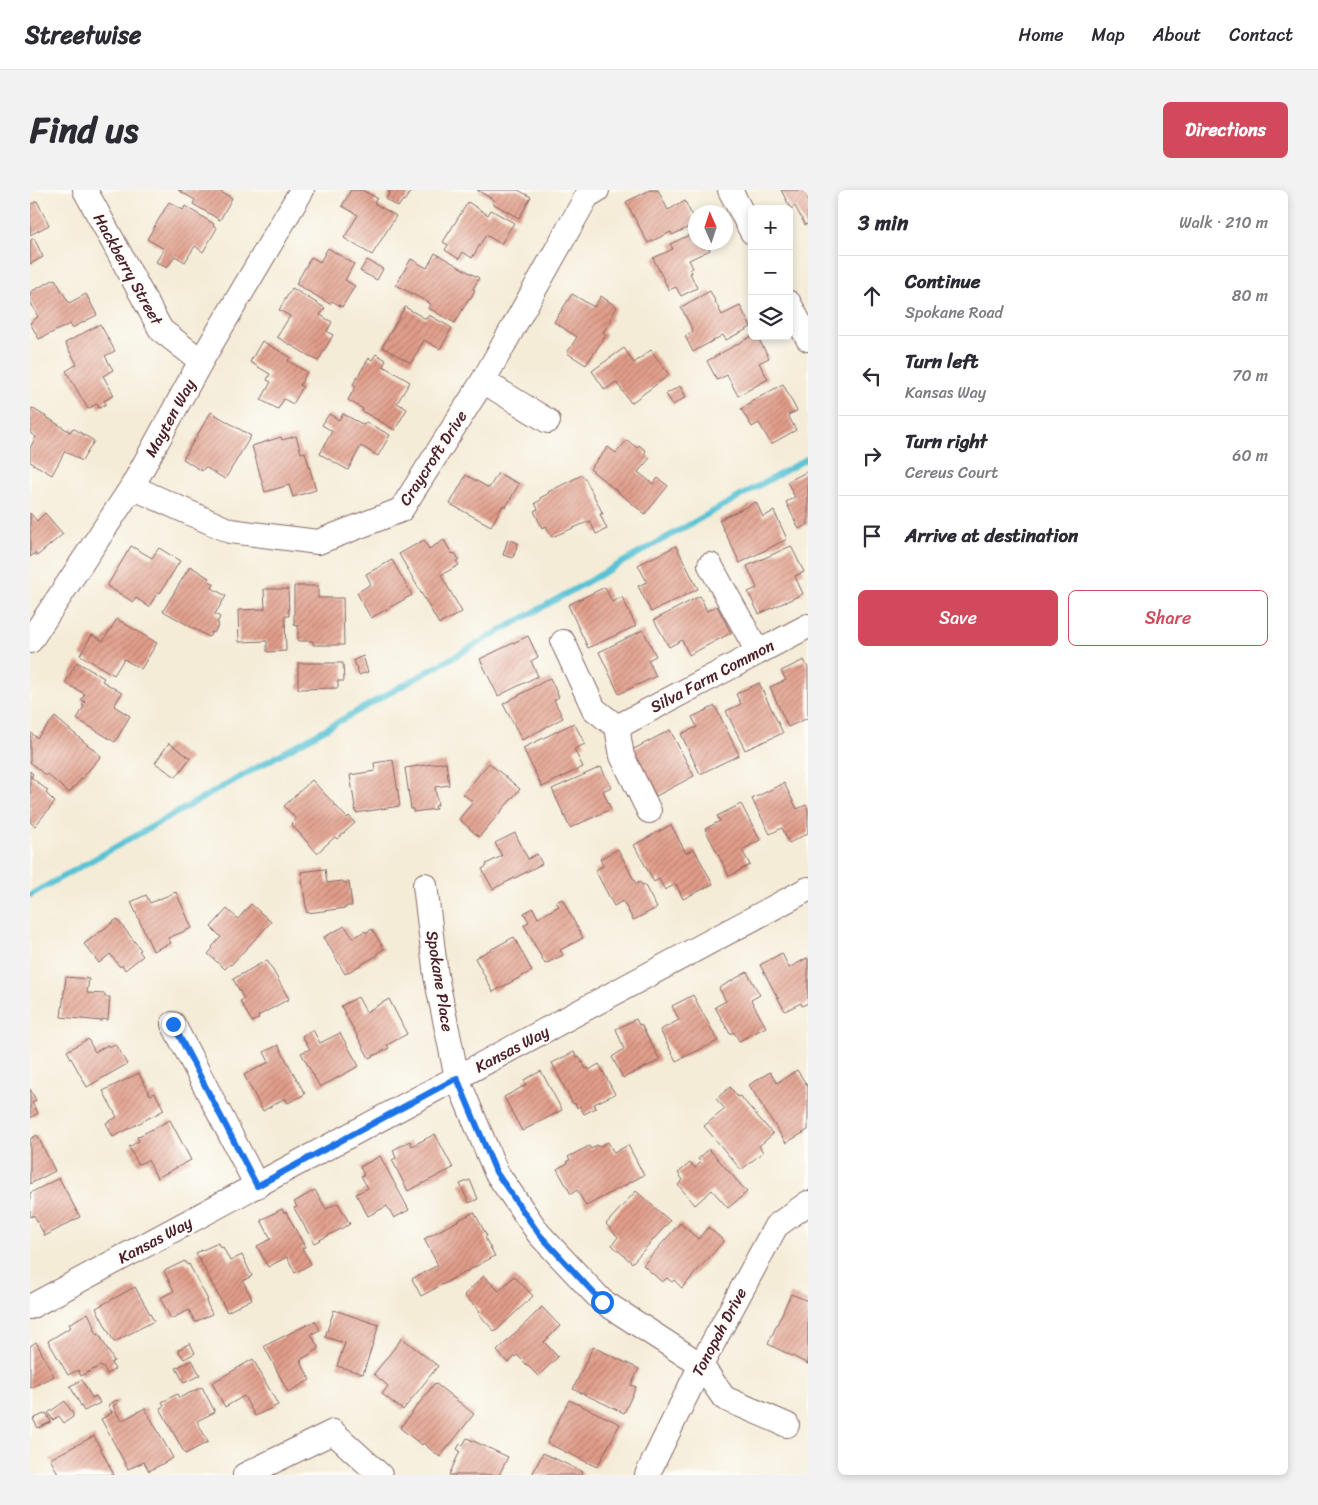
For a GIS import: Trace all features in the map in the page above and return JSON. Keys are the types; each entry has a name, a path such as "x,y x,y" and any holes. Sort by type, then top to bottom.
{"street":[{"name":"Hackberry Street","path":"85,190 162,330 201,361"},
{"name":"Mayten Way","path":"30,641 132,487 201,361 302,190"},
{"name":"Craycroft Drive","path":"132,487 230,531 318,542 401,510 483,380 587,196 597,190"},
{"path":"730,190 748,224"},
{"path":"793,311 808,339"},
{"path":"483,380 548,421"},
{"path":"710,565 758,652"},
{"name":"Silva Farm Common","path":"617,727 808,626"},
{"path":"563,642 594,709 617,727 622,756 649,812"},
{"name":"Spokane Place","path":"425,884 436,976 457,1078 496,1172 539,1234 602,1302 701,1365"},
{"name":"Kansas Way","path":"30,1307 808,889"},
{"path":"173,1024 257,1186"},
{"name":"Tonopah Drive","path":"647,1475 701,1365 776,1226 808,1203"},
{"path":"701,1365 724,1398 787,1425"},
{"path":"246,1475 332,1432 380,1475"}],"building":[{"path":"178,190 217,190 232,198 220,220 193,204 195,200"},
{"path":"351,190 362,190 377,198 374,203 396,216 372,255 344,238 358,215 342,206"},
{"path":"386,190 412,190 398,207 386,199 390,193"},
{"path":"477,190 518,190 531,197 519,218 492,203 494,200"},
{"path":"650,190 658,190 668,210 685,201 688,207 688,228 672,235 671,232 648,243 626,202"},
{"path":"781,190 808,190 808,224 805,225 795,206 793,208 793,205 789,205"},
{"path":"37,201 49,225 30,235 30,205"},
{"path":"169,202 183,210 185,206 214,224 217,228 203,252 195,246 185,262 175,256 167,268 156,262 164,249 147,239"},
{"path":"468,202 488,215 491,210 514,223 501,244 486,235 472,258 463,252 459,259 445,250 448,245 443,242"},
{"path":"688,236 688,250 710,250 689,260 693,268 690,269 692,273 690,273 697,288 681,296 676,287 669,290 653,258 673,249 670,244"},
{"path":"34,238 43,257 30,264 30,241"},
{"path":"328,248 354,264 345,280 355,286 342,307 332,301 330,304 296,284 311,257 320,262"},
{"path":"435,253 479,278 473,289 475,290 455,323 428,308 431,304 396,285 411,259 427,268"},
{"path":"367,260 383,269 377,280 360,271"},
{"path":"55,279 69,303 86,294 97,315 72,328 70,324 39,339 30,323 38,317 30,301 30,292"},
{"path":"292,288 325,308 320,315 332,322 327,331 333,335 318,361 277,337 290,316 279,310"},
{"path":"710,291 722,315 740,306 748,321 748,329 726,340 723,335 693,352 685,336 693,331 681,307"},
{"path":"572,294 594,307 601,296 617,307 610,318 612,319 603,332 606,335 586,365 567,353 577,337 554,322"},
{"path":"405,307 426,319 429,315 452,328 440,349 424,340 411,363 382,347"},
{"path":"100,324 115,351 105,356 113,370 103,376 114,395 104,401 106,404 99,408 97,404 88,409 66,371 77,364 65,343"},
{"path":"748,338 748,340 759,340 769,358 759,363 768,379 738,396 727,375 717,380 707,361"},
{"path":"262,341 290,357 288,361 307,372 300,385 303,387 293,404 284,399 278,409 261,400 271,382 267,380 270,374 250,362"},
{"path":"624,348 634,363 651,350 669,375 631,403 616,382 605,390 592,371"},
{"path":"376,354 386,360 383,366 410,382 397,403 407,409 395,430 362,411 363,409 348,400 356,386 353,384 369,358 372,360"},
{"path":"783,384 797,411 788,415 796,430 771,444 759,423 752,427 741,409"},
{"path":"680,386 686,397 673,405 666,394"},
{"path":"32,408 70,432 73,428 94,441 82,461 65,451 52,475 30,462 30,448 36,437 30,433 30,411"},
{"path":"211,412 251,436 225,479 205,467 202,471 183,459"},
{"path":"329,414 339,420 343,414 364,425 366,422 390,435 378,456 361,446 348,470 320,454 332,431 322,425"},
{"path":"296,436 301,453 305,452 316,490 293,497 289,485 265,492 252,446 281,437 282,440"},
{"path":"627,440 637,448 639,445 646,451 644,454 650,458 638,472 653,484 658,478 668,486 645,514 590,469 608,447 616,453"},
{"path":"808,471 808,524 799,529 786,502 795,497 787,482"},
{"path":"498,473 519,484 506,507 503,505 491,526 450,504 466,475 489,488"},
{"path":"582,475 603,514 600,514 607,529 596,534 590,521 552,537 546,526 542,528 534,511 538,509 535,503 541,500 540,498 548,492"},
{"path":"756,502 763,517 774,511 787,539 740,563 719,520"},
{"path":"30,513 37,521 45,513 63,534 37,556 35,553 30,557"},
{"path":"508,539 518,543 513,558 503,555"},
{"path":"424,540 429,549 444,540 452,554 455,553 459,560 456,561 459,565 441,575 462,612 439,624 399,554"},
{"path":"131,546 152,558 159,548 180,561 149,607 136,598 133,602 107,586"},
{"path":"676,546 698,589 651,612 638,586 647,582 638,565"},
{"path":"791,546 804,572 795,576 803,594 759,614 748,592 757,588 747,566"},
{"path":"392,560 412,595 371,618 357,593 371,584 366,574"},
{"path":"190,566 209,578 208,580 214,584 212,588 226,596 215,614 220,617 217,623 219,624 214,633 212,632 209,637 163,611"},
{"path":"294,586 318,586 318,598 343,598 344,645 313,645 313,641 298,641 298,626 294,625"},
{"path":"605,587 612,602 622,597 636,626 588,648 568,605"},
{"path":"264,589 288,589 289,616 285,616 286,651 267,652 267,641 239,642 238,610 265,609"},
{"path":"700,596 707,611 717,606 731,633 689,655 682,640 669,647 654,620"},
{"path":"117,619 157,643 141,669 124,659 114,675 80,655 92,635 103,641"},
{"path":"643,630 656,656 648,660 656,676 619,694 599,652"},
{"path":"528,636 538,657 531,661 538,676 498,696 480,659"},
{"path":"363,656 368,672 359,675 354,660"},
{"path":"804,660 808,668 808,718 788,727 770,687 786,680 781,671"},
{"path":"77,662 104,678 102,681 122,693 114,706 130,716 115,742 77,719 84,706 82,705 85,702 81,700 85,694 65,683"},
{"path":"298,663 343,663 344,681 338,681 338,688 298,689"},
{"path":"550,678 559,697 554,700 563,718 522,740 503,704"},
{"path":"759,683 783,733 745,750 726,711 741,704 736,694"},
{"path":"715,706 739,755 700,774 681,734 697,727 692,717"},
{"path":"55,717 101,756 69,793 30,762 30,732 37,738"},
{"path":"574,723 585,744 574,749 583,767 542,787 523,748"},
{"path":"670,730 694,776 656,796 632,750"},
{"path":"169,743 190,758 176,777 155,763"},
{"path":"393,760 400,806 356,813 350,775 375,771 374,763"},
{"path":"446,762 449,785 435,787 438,805 435,806 436,809 413,812 405,768"},
{"path":"489,763 520,789 479,837 459,819 473,802 463,794"},
{"path":"601,767 611,787 603,791 611,809 570,828 552,789"},
{"path":"30,771 33,774 31,777 48,791 46,793 55,802 35,826 30,822"},
{"path":"312,780 347,818 349,816 355,823 317,853 291,824 296,819 284,806"},
{"path":"784,783 797,809 806,805 808,809 808,833 789,843 782,828 770,834 752,799"},
{"path":"741,804 760,840 742,850 750,865 729,876 705,829 720,821 717,816"},
{"path":"671,825 686,853 694,849 713,884 683,899 676,884 665,890 659,879 654,882 634,845"},
{"path":"515,833 528,859 537,854 542,864 493,889 482,869 487,866 486,864 502,856 495,843"},
{"path":"618,849 636,884 640,882 642,885 644,884 657,908 633,920 623,901 614,906 595,870 603,866 600,859"},
{"path":"325,869 327,883 349,882 352,906 307,913 301,872"},
{"path":"176,892 192,928 168,938 171,943 153,951 131,902 146,895 150,903"},
{"path":"562,899 583,938 560,950 563,955 545,964 524,925 529,922 524,913 533,908 538,918 559,906 556,902"},
{"path":"251,904 271,922 225,969 208,954 221,937 211,927 227,909 238,919"},
{"path":"117,919 141,950 139,951 143,956 125,970 122,965 120,967 110,954 99,963 84,944"},
{"path":"345,926 353,938 372,929 384,949 377,953 378,955 345,974 324,937"},
{"path":"514,937 532,971 493,992 475,958"},
{"path":"782,953 789,968 808,959 808,1003 802,1006 801,1003 785,1011 760,965"},
{"path":"267,960 289,999 258,1016 259,1018 252,1022 240,1001 244,999 233,979"},
{"path":"747,972 760,995 751,1000 766,1027 739,1041 734,1032 730,1034 715,1007 726,1001 719,988"},
{"path":"66,977 89,979 87,993 105,994 105,997 110,997 108,1020 61,1017"},
{"path":"693,995 718,1041 676,1061 660,1030 679,1020 672,1006"},
{"path":"358,997 366,1012 389,999 407,1034 387,1045 389,1048 369,1058 341,1006"},
{"path":"636,1019 639,1025 641,1024 660,1060 623,1078 612,1057 624,1049 616,1029"},
{"path":"313,1030 320,1043 340,1033 359,1066 320,1087 301,1053 310,1049 302,1036"},
{"path":"88,1039 95,1052 108,1045 109,1047 115,1044 127,1064 87,1087 67,1051"},
{"path":"278,1045 305,1094 288,1103 285,1098 263,1111 244,1075 269,1062 264,1052"},
{"path":"574,1052 577,1057 579,1056 586,1069 588,1068 589,1070 599,1064 615,1094 594,1104 596,1108 584,1114 580,1106 577,1108 575,1103 573,1104 552,1063"},
{"path":"797,1070 808,1087 808,1130 786,1143 749,1085 770,1072 777,1083"},
{"path":"541,1071 562,1110 522,1131 504,1097 526,1085 524,1080"},
{"path":"139,1073 150,1095 155,1093 164,1110 113,1137 106,1123 117,1117 103,1091"},
{"path":"730,1087 773,1134 759,1146 763,1152 741,1170 704,1126 725,1109 716,1099"},
{"path":"30,1089 36,1100 32,1103 38,1113 30,1118"},
{"path":"170,1120 191,1160 157,1178 148,1160 138,1164 129,1147 139,1141 137,1137"},
{"path":"435,1134 453,1168 408,1191 392,1160 396,1158 393,1150 410,1141 412,1146"},
{"path":"37,1135 55,1171 30,1184 30,1139"},
{"path":"608,1142 614,1153 628,1145 644,1175 586,1206 577,1190 571,1194 557,1169 568,1163 567,1161 570,1160 568,1157 589,1146 591,1149"},
{"path":"709,1149 747,1192 728,1208 712,1190 695,1205 678,1185 683,1180 678,1173 690,1163 695,1168 701,1162 698,1159"},
{"path":"380,1156 409,1210 394,1218 387,1206 368,1216 356,1194 368,1188 361,1176 364,1175 360,1167"},
{"path":"59,1178 80,1217 45,1236 34,1215 30,1216 30,1193"},
{"path":"470,1180 478,1199 469,1203 460,1184"},
{"path":"315,1190 326,1209 338,1203 350,1224 314,1243 294,1208 297,1207 294,1202"},
{"path":"636,1191 670,1221 632,1263 612,1245 618,1237 606,1224"},
{"path":"282,1209 284,1213 286,1212 305,1247 302,1248 311,1264 295,1273 287,1257 268,1267 257,1246 271,1239 261,1220"},
{"path":"474,1212 495,1256 421,1296 412,1279 438,1265 424,1239"},
{"path":"680,1223 698,1239 708,1227 724,1241 682,1288 674,1280 672,1282 667,1278 662,1282 643,1265"},
{"path":"218,1243 220,1248 223,1247 230,1261 242,1255 252,1276 243,1281 252,1299 227,1312 196,1253"},
{"path":"185,1261 187,1265 189,1264 208,1300 206,1301 212,1314 195,1322 189,1310 171,1319 160,1298 174,1291 164,1271"},
{"path":"484,1276 499,1291 514,1276 533,1296 495,1332 478,1313 480,1311 464,1295"},
{"path":"135,1287 154,1321 114,1342 96,1308"},
{"path":"791,1294 808,1301 808,1364 768,1344"},
{"path":"542,1307 560,1326 544,1342 558,1357 538,1376 517,1355 508,1363 497,1351"},
{"path":"334,1310 379,1325 363,1374 337,1366 345,1343 325,1337"},
{"path":"88,1313 97,1335 99,1334 114,1361 111,1363 115,1369 107,1374 103,1367 100,1366 81,1376 78,1370 68,1375 48,1341 71,1327 69,1324"},
{"path":"315,1321 320,1330 311,1334 319,1349 300,1360 310,1380 288,1392 264,1346"},
{"path":"402,1338 438,1366 403,1410 382,1394 388,1386 374,1374"},
{"path":"36,1342 54,1376 30,1388 30,1346"},
{"path":"190,1343 195,1353 184,1359 178,1350"},
{"path":"593,1347 639,1369 631,1385 636,1387 624,1413 573,1389"},
{"path":"253,1359 278,1405 255,1416 244,1396 225,1407 212,1383"},
{"path":"192,1360 200,1375 184,1383 176,1368"},
{"path":"82,1380 92,1398 96,1396 100,1403 84,1411 70,1386"},
{"path":"435,1383 474,1414 440,1457 400,1428"},
{"path":"202,1387 215,1412 197,1421 208,1442 185,1454 160,1408 164,1406 162,1402 177,1394 179,1398"},
{"path":"117,1400 119,1403 113,1406 121,1421 145,1408 173,1458 149,1471 144,1462 128,1469 101,1419 112,1413 108,1405"},
{"path":"569,1400 620,1424 597,1467 547,1443"},
{"path":"65,1401 73,1417 64,1423 59,1416 53,1420 48,1413"},
{"path":"46,1413 51,1422 38,1428 33,1419"},
{"path":"94,1436 114,1475 59,1475 50,1459"},
{"path":"467,1438 508,1457 499,1475 449,1475 460,1451 457,1449 460,1444 463,1445"},
{"path":"543,1453 583,1472 582,1475 532,1475"}],"waterway":[{"path":"30,895 808,458"}],"route":[{"path":"173,1024 257,1186 457,1078 496,1172 539,1234 602,1302"}]}
